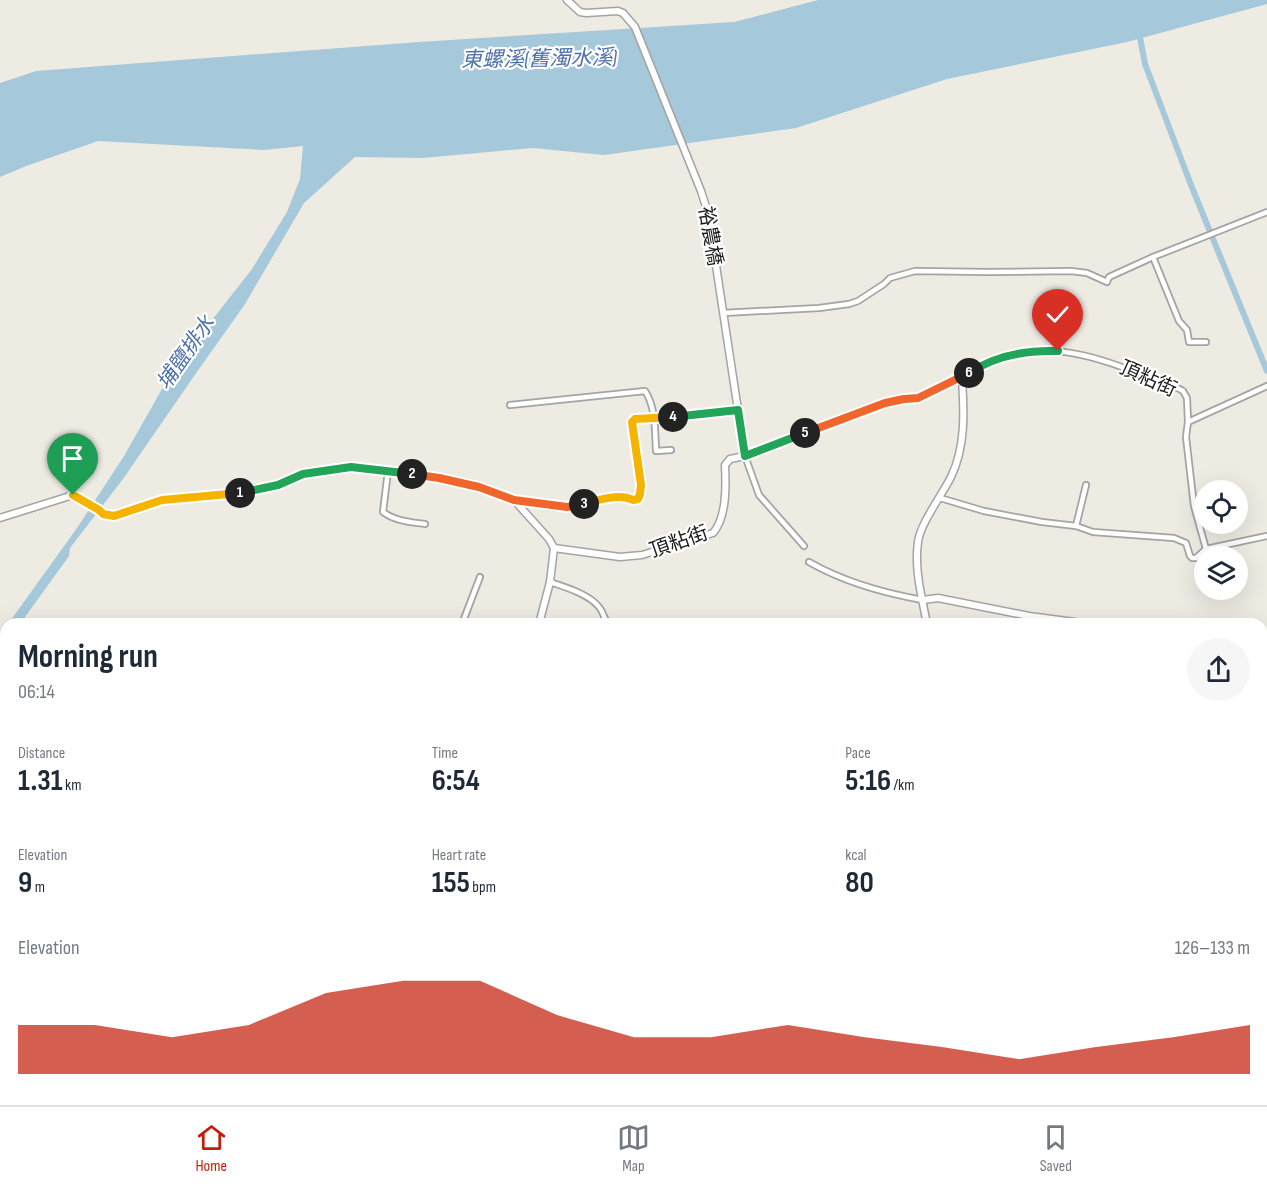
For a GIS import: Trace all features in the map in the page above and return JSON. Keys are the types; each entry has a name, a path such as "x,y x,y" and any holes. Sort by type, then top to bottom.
{"street":[{"name":"裕農橋","path":"567,0 580,12 618,11 623,13 635,27 701,191 708,213 745,456"},
{"path":"723,313 819,308 849,304 858,301 890,279 915,271 1071,271 1087,273 1107,282 1109,277 1153,257 1267,212"},
{"path":"1153,257 1179,321 1187,330 1189,342 1206,342"},
{"name":"頂粘街","path":"554,548 620,556 642,555 713,533 717,528 725,501 725,465 730,459 745,456 869,409 895,401 918,398 962,378 979,366 1017,353 1036,350 1058,351 1113,363 1183,391 1187,398 1186,437 1194,506 1205,546"},
{"path":"926,618 916,560 918,540 957,463 962,445 962,378"},
{"path":"1188,422 1267,386"},
{"path":"510,405 642,390 649,396 657,451 671,450"},
{"path":"0,518 73,495 103,514 114,516 162,500 238,493 278,485 303,474 351,467 439,478 479,487 514,500 567,507 604,499 628,498 633,500 638,499 641,485 632,422 635,419 738,410"},
{"path":"745,456 759,495 804,546"},
{"path":"388,471 383,512 399,520 425,524"},
{"path":"1076,526 1086,485"},
{"path":"940,498 984,511 1076,526 1093,532 1174,538 1186,543 1190,556 1194,558"},
{"path":"514,500 549,539 554,548 550,582 541,618"},
{"path":"1220,546 1267,536"},
{"path":"809,562 827,572 894,595 923,600 938,598 1044,618"},
{"path":"464,618 480,577"},
{"path":"550,582 570,589 598,605 604,618"}],"water":[{"name":"東螺溪(舊濁水溪)","path":"818,0 1267,0 1267,4 1127,42 947,79 796,128 604,155 533,148 423,158 355,157 304,203 245,304 123,479 70,548 69,556 24,618 12,618 77,528 124,456 162,389 252,269 287,212 300,179 303,146 264,150 98,141 0,177 0,83 36,71 419,42 734,22"}],"waterway":[{"path":"1139,32 1145,64 1191,185 1267,371"}],"route":[{"path":"73,495 103,514 114,516 162,500 238,493 278,485 303,474 351,467 439,478 479,487 514,500 552,506 567,507 604,499 628,498 633,500 638,499 641,485 632,422 635,419 713,414 738,410 745,456 885,403 918,398 993,361 1017,353 1036,350 1058,351"}],"water label":[{"name":"埔鹽排水","path":"186,353"}]}
